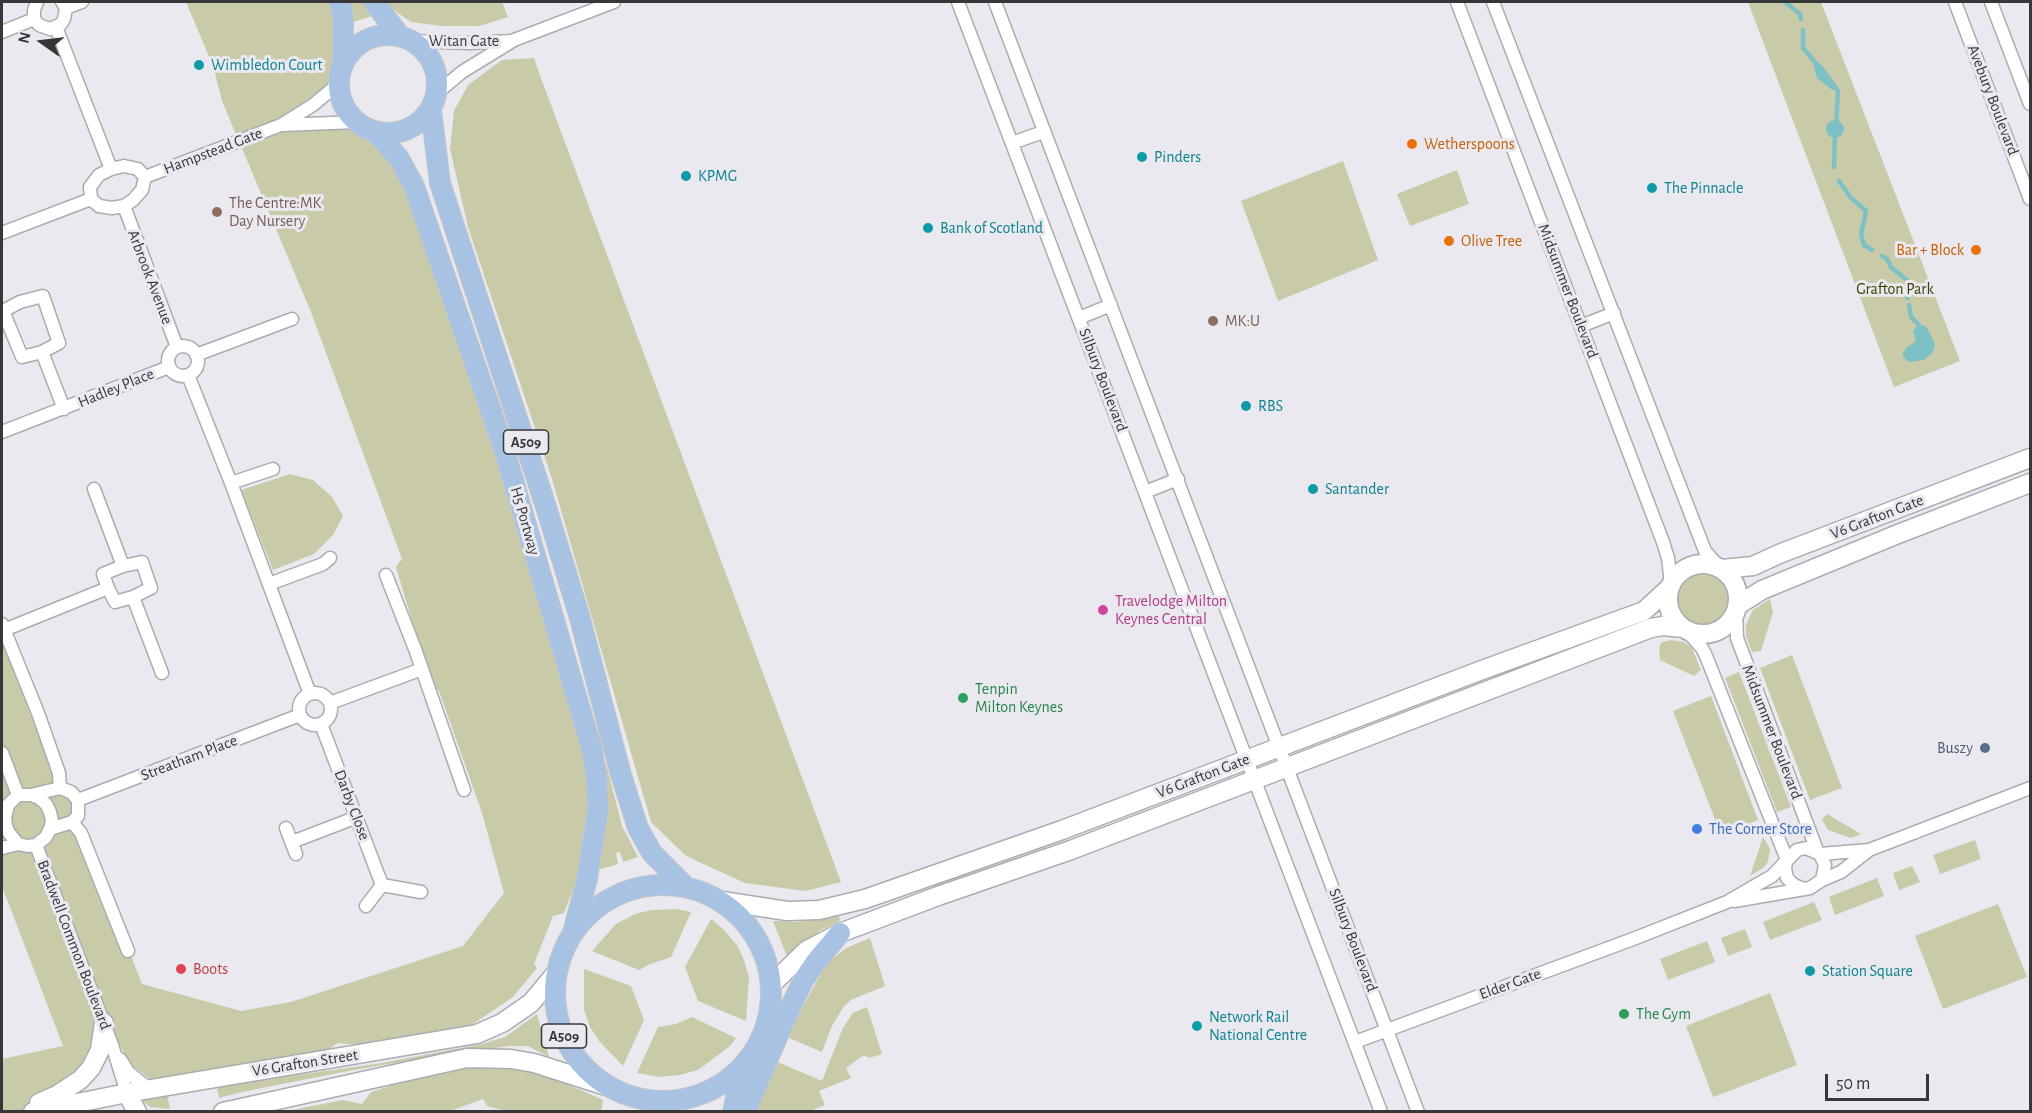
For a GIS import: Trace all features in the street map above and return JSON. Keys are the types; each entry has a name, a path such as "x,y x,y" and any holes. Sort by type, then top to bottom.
{"main road":[{"path":"340,2 343,17 343,63 338,84 340,98 347,111 365,127 390,134 420,123 434,102 438,78 434,63 425,50 406,38 374,2"},
{"path":"343,63 352,49 366,39 382,34 406,38"},
{"name":"H5 Portway","path":"434,102 440,183 543,496 579,615 621,775 638,828 652,853 684,885"},
{"name":"H5 Portway","path":"365,127 398,158 414,186 504,449 592,750 597,781 598,809 587,879 574,929"},
{"name":"A509","path":"613,1089 584,1067 566,1042 554,999 556,973 574,929 593,908 607,899 640,886 661,884 684,885 716,898 740,916 757,939 766,960 776,1020"},
{"path":"745,1112 761,1054 776,1020 815,963 840,933"},
{"path":"613,1089 649,1106 707,1092 726,1081 761,1054"},
{"path":"733,1112 743,1066"}],"street":[{"path":"37,2 34,19 44,28 56,27 64,19 64,5 82,2"},
{"name":"Witan Gate","path":"434,102 462,72 514,40 614,2"},
{"name":"Silbury Boulevard","path":"958,2 1381,1112"},
{"path":"995,2 1279,747"},
{"name":"Midsummer Boulevard","path":"1457,2 1663,542 1668,558 1670,586"},
{"path":"1493,2 1706,551 1736,585 1737,608 1730,621 1721,629 1697,634 1684,629 1672,617 1668,603 1670,586 1676,575 1692,565 1710,564 1720,568"},
{"name":"Avebury Boulevard","path":"1955,2 2031,199"},
{"name":"Avebury Boulevard","path":"1991,2 2031,104"},
{"path":"2,32 34,19"},
{"path":"56,27 111,169"},
{"name":"Witan Gate","path":"406,38 470,43 514,40"},
{"name":"Hampstead Gate","path":"145,177 281,125 313,105 338,84"},
{"name":"Hampstead Gate","path":"281,125 365,127"},
{"path":"1012,143 1043,132"},
{"path":"124,166 138,169 145,177 142,190 124,207 99,206 91,199 90,187 99,175 111,169 124,166"},
{"path":"2,232 91,199"},
{"name":"Arbrook Avenue","path":"124,207 177,347"},
{"path":"43,296 59,343 42,352 22,357 3,311 20,302 43,296"},
{"path":"1079,318 1111,306"},
{"path":"1581,326 1614,313"},
{"path":"196,355 292,319"},
{"path":"177,347 190,348 196,355 197,365 188,375 174,374 169,367 170,354 177,347"},
{"name":"Hadley Place","path":"42,352 64,409"},
{"name":"Hadley Place","path":"2,432 169,367"},
{"path":"188,375 310,694"},
{"name":"V6 Grafton Gate","path":"1720,568 1753,566 2031,458"},
{"path":"231,483 273,469"},
{"path":"1145,492 1178,479"},
{"name":"V6 Grafton Gate","path":"1737,608 1762,590 2031,483"},
{"path":"94,489 123,566"},
{"path":"269,585 323,564 330,558"},
{"path":"142,562 151,588 133,597 115,602 108,588 103,574 142,562"},
{"path":"386,575 464,790"},
{"name":"V6 Grafton Gate","path":"716,898 787,912 837,906 865,899 1062,831 1279,747 1644,611 1670,586"},
{"path":"60,788 58,773 38,713 3,627 108,588"},
{"path":"133,597 162,673"},
{"name":"Midsummer Boulevard","path":"1737,608 1736,630 1739,645 1819,853"},
{"name":"V6 Grafton Gate","path":"771,985 807,950 840,933 1071,850 1651,628 1663,626 1684,629"},
{"name":"Midsummer Boulevard","path":"1684,629 1702,648 1706,656 1786,861"},
{"path":"330,703 422,669"},
{"path":"310,694 324,696 330,703 329,718 321,724 311,725 300,716 300,705 310,694"},
{"name":"Streatham Place","path":"78,800 300,716"},
{"name":"Darby Close","path":"321,724 382,885"},
{"name":"Silbury Boulevard","path":"1279,747 1418,1112"},
{"path":"2,753 18,795"},
{"path":"18,844 6,826 5,806 18,795 32,795 60,788 71,792 78,800 78,816 72,822 50,830"},
{"path":"1727,902 1815,886 1822,880 1841,872 1869,850 2031,788"},
{"path":"2,848 18,844 36,845 46,837 50,830 52,821 46,804 32,795"},
{"path":"286,828 294,848 357,818"},
{"path":"72,822 81,833 128,951"},
{"name":"Bradwell Common Boulevard","path":"36,845 104,1023 127,1093"},
{"path":"1727,902 1772,876 1793,853 1801,849 1811,849 1819,853 1869,850"},
{"path":"1819,853 1825,865 1822,880"},
{"path":"1786,861 1787,879 1794,885 1805,889"},
{"path":"366,906 382,885 421,892"},
{"name":"Elder Gate","path":"1355,1041 1727,902"},
{"name":"V6 Grafton Street","path":"33,1112 127,1093 477,1034 502,1023 531,1003 556,973"},
{"path":"21,1112 57,1095 80,1080 91,1068 100,1050 104,1023"},
{"name":"Bradwell Common Boulevard","path":"112,1045 128,1072 156,1089"},
{"name":"V6 Grafton Street","path":"226,1111 467,1058 511,1059 534,1063 613,1089"},
{"path":"127,1093 137,1112"}],"green space":[{"path":"186,2 340,2 343,63 338,84 283,124 356,122 374,131 398,157 499,437 585,754 588,810 578,877 564,913 553,916 534,964 537,968 513,997 451,1039 395,1048 337,1043 313,1063 162,1088 130,1064 119,1044 93,1046 100,1047 57,1095 21,1111 2,1111 2,1059 63,1046 2,886 2,624 142,984 241,1011 291,1002 463,946 504,893 482,813 439,691 430,681 396,567 402,559 311,312 222,101 213,66"},
{"path":"350,2 363,2 373,16 353,22"},
{"path":"385,2 502,2 508,17 479,26 442,26 411,22"},
{"name":"Grafton Park","path":"1748,2 1821,2 1960,361 1894,387"},
{"path":"534,58 841,882 806,891 745,883 686,856 651,822 552,479 468,227 450,149 454,111 468,85 502,60"},
{"path":"1343,161 1378,260 1278,301 1241,201"},
{"path":"1457,170 1469,204 1410,226 1397,194"},
{"path":"290,474 313,480 332,497 343,516 333,535 314,554 273,570 241,490"},
{"path":"1703,573 1713,575 1721,581 1727,589 1729,599 1727,609 1721,617 1713,623 1703,625 1693,623 1685,617 1679,609 1677,599 1679,589 1685,581 1693,575"},
{"path":"1770,599 1773,612 1761,651 1752,652 1746,636 1746,625 1753,610"},
{"path":"1671,640 1684,642 1692,648 1701,670 1694,676 1660,660 1659,647 1662,642"},
{"path":"1792,655 1842,788 1810,800 1760,668"},
{"path":"1739,672 1791,807 1777,812 1725,678"},
{"path":"1711,696 1758,820 1721,835 1673,711"},
{"path":"606,763 622,826 638,857 623,862 620,852 616,853 618,864 598,870 605,821 601,764"},
{"path":"1827,814 1861,834 1851,838 1828,830 1822,819"},
{"path":"1763,837 1770,849 1768,862 1750,876"},
{"path":"1975,840 1981,859 1940,874 1933,855"},
{"path":"1912,866 1920,882 1899,890 1893,873"},
{"path":"1877,878 1884,896 1835,915 1829,897"},
{"path":"1814,902 1822,920 1770,940 1763,922"},
{"path":"1998,904 2027,977 1943,1009 1915,936"},
{"path":"677,909 691,912 671,957 639,970 592,951 616,924 635,914 651,910"},
{"path":"839,916 840,921 821,930 788,959 773,921 797,922"},
{"path":"711,919 737,945 744,960 749,978 746,1021 698,1001 685,967"},
{"path":"1745,929 1752,947 1728,956 1721,938"},
{"path":"870,938 885,986 851,1000 844,1006 832,1026 822,1052 789,1038 826,964 846,948"},
{"path":"1707,941 1715,962 1668,980 1660,959"},
{"path":"584,969 631,986 644,1020 623,1066 599,1041 590,1027 584,1010"},
{"path":"1770,993 1797,1065 1713,1097 1686,1026"},
{"path":"867,1007 882,1054 869,1058 864,1055 846,1068 851,1078 819,1091 825,1105 810,1111 752,1112 773,1060 822,1081 843,1028 853,1013"},
{"path":"537,1014 549,1057 528,1046 510,1046 348,1071 219,1098 217,1086 376,1064 482,1044 505,1037"},
{"path":"692,1017 736,1038 729,1047 698,1070 659,1077 637,1073 658,1027 676,1024"},
{"path":"511,1059 603,1100 601,1112 506,1111 487,1106 483,1099 450,1111 282,1112 343,1100 362,1104 371,1092 390,1086 412,1070"},
{"path":"167,1094 170,1109 150,1107 140,1099"}],"water":[{"path":"1815,63 1819,63 1824,68 1838,91 1831,89 1817,78"},
{"path":"1835,120 1841,123 1844,129 1841,135 1835,138 1829,135 1826,129 1829,123"},
{"path":"1918,324 1925,326 1935,346 1932,353 1924,360 1909,362 1903,357 1903,353 1916,341 1913,331"}],"waterway":[{"path":"1785,2 1800,14 1801,19"},
{"path":"1803,30 1803,48 1819,67"},
{"path":"1835,87 1838,91 1836,126"},
{"path":"1834,167 1835,134"},
{"path":"1839,181 1851,198 1866,211 1861,235 1864,245 1872,250"},
{"path":"1882,256 1908,281 1907,298"},
{"path":"1909,305 1911,317 1918,324"}],"place":[{"name":"Wimbledon Court","path":"199,65"},
{"name":"Wetherspoons","path":"1412,144"},
{"name":"Pinders","path":"1142,157"},
{"name":"KPMG","path":"686,176"},
{"name":"The Pinnacle","path":"1652,188"},
{"name":"The Centre:MK Day Nursery","path":"217,212"},
{"name":"Bank of Scotland","path":"928,228"},
{"name":"Olive Tree","path":"1449,241"},
{"name":"Bar + Block","path":"1976,250"},
{"name":"MK:U","path":"1213,321"},
{"name":"RBS","path":"1246,406"},
{"name":"Santander","path":"1313,489"},
{"name":"Travelodge Milton Keynes Central","path":"1103,610"},
{"name":"Tenpin Milton Keynes","path":"963,698"},
{"name":"Buszy","path":"1985,748"},
{"name":"The Corner Store","path":"1697,829"},
{"name":"Boots","path":"181,969"},
{"name":"Station Square","path":"1810,971"},
{"name":"The Gym","path":"1624,1014"},
{"name":"Network Rail National Centre","path":"1197,1026"}]}
